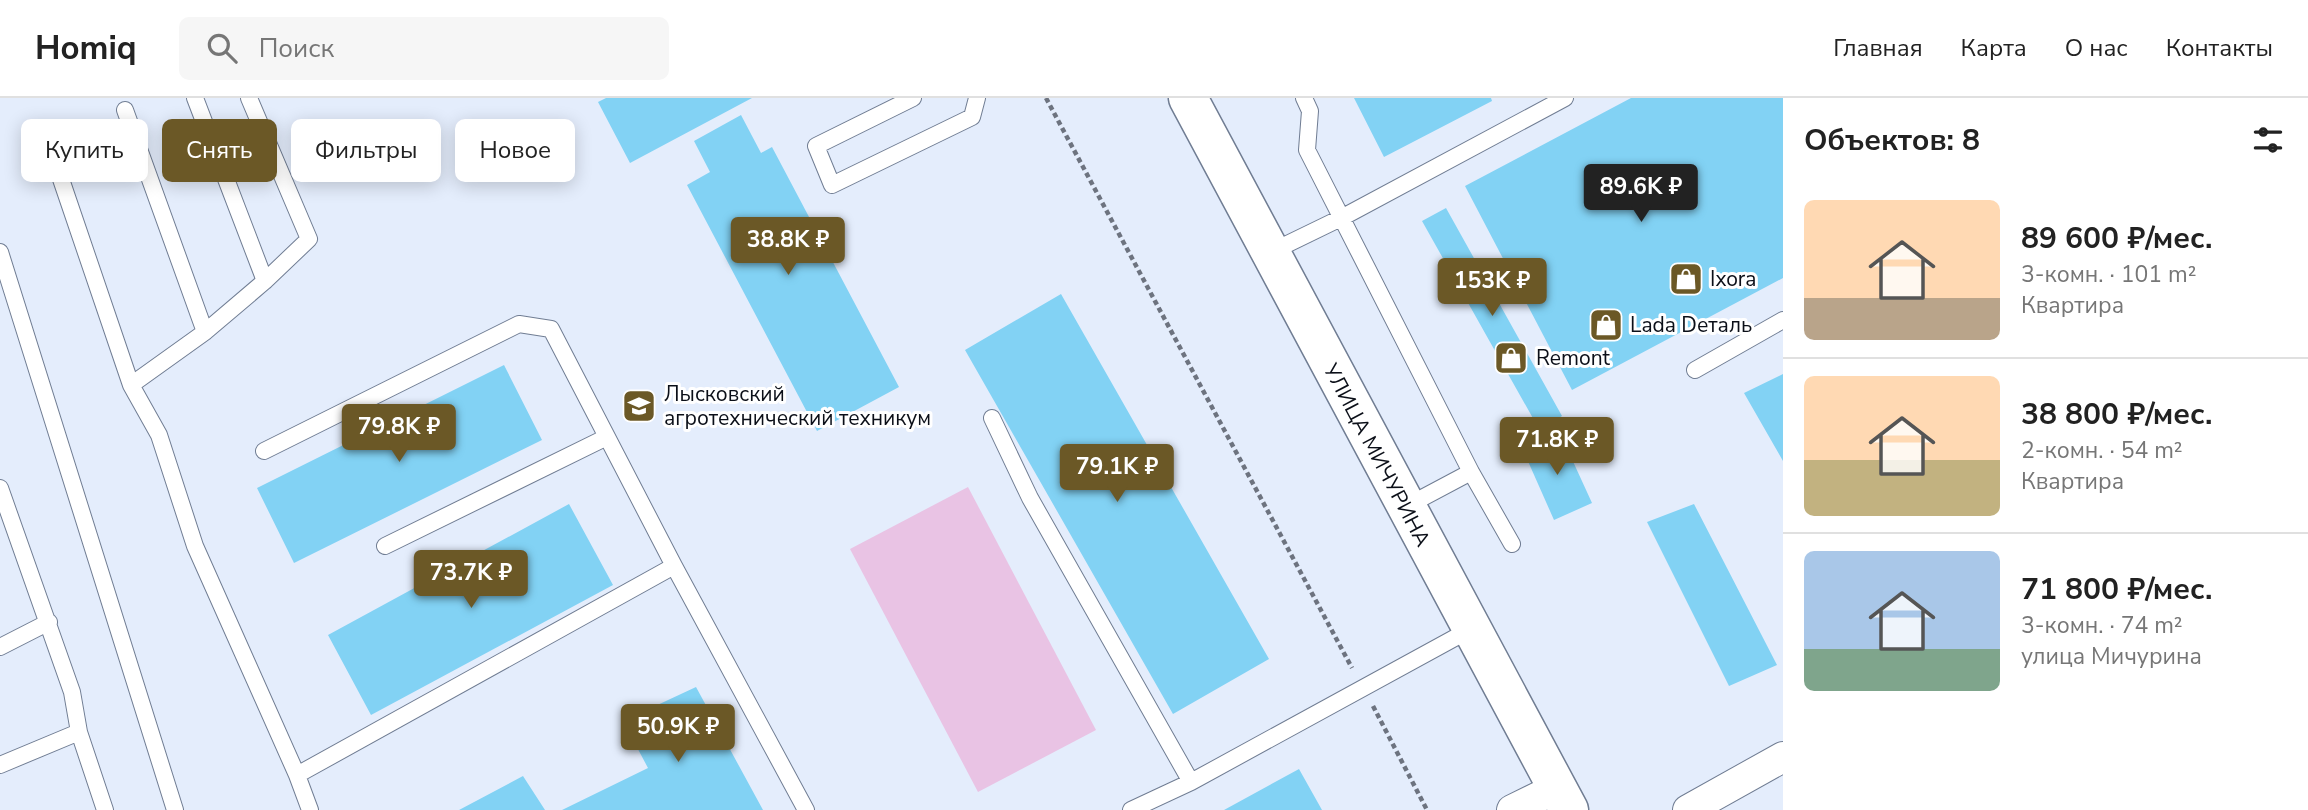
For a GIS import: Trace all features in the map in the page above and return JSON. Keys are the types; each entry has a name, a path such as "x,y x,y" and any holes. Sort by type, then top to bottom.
{"main road":[{"name":"УЛИЦА МИЧУРИНА","path":"1188,98 1563,799"}],"street":[{"path":"1688,810 1783,757"},
{"path":"1512,810 1563,799"}],"lane":[{"path":"195,98 265,281"},
{"path":"131,385 205,332 309,239 249,98"},
{"path":"912,98 816,146 832,185 972,117 977,98"},
{"path":"1304,98 1310,111 1307,150 1471,472 1512,544"},
{"path":"1269,253 1343,217 1565,98"},
{"path":"125,110 205,332"},
{"path":"62,182 131,385 159,435 195,546 298,775 310,810"},
{"path":"0,252 175,810"},
{"path":"1695,370 1783,320"},
{"path":"264,451 519,324 551,329 674,566 806,810"},
{"path":"992,418 1030,498 1191,782"},
{"path":"385,546 607,437"},
{"path":"1405,507 1471,472"},
{"path":"0,488 5,524 49,622 72,692 79,732 105,810"},
{"path":"298,775 674,566"},
{"path":"0,647 49,622"},
{"path":"1131,810 1191,782 1472,629"},
{"path":"0,765 79,732"}],"path":[{"path":"1046,98 1427,810"}],"shaded area":[{"path":"968,487 1096,730 978,792 850,549"}],"building":[{"path":"606,98 752,98 630,163 598,102"},
{"path":"1354,98 1491,98 1492,101 1384,157"},
{"path":"1631,98 1783,98 1783,278 1572,390 1465,186"},
{"path":"741,115 761,153 772,147 899,387 817,431 687,185 710,172 694,141"},
{"path":"1446,208 1562,416 1539,429 1422,221"},
{"path":"1061,294 1269,659 1173,714 965,350"},
{"path":"504,365 542,440 294,563 257,488"},
{"path":"1783,374 1783,461 1744,393"},
{"path":"1560,433 1592,503 1554,520 1523,450"},
{"path":"569,504 613,585 371,715 328,635"},
{"path":"1694,504 1777,665 1729,686 1647,522"},
{"path":"696,687 763,810 562,810 648,768 623,721"},
{"path":"1299,769 1322,810 1224,810"},
{"path":"523,776 545,810 459,810"}],"place":[{"name":"Ixora","path":"1686,279"},
{"name":"Lada Dеталь","path":"1606,325"},
{"name":"Remont","path":"1511,358"},
{"name":"Лысковский агротехнический техникум","path":"639,406"}]}
